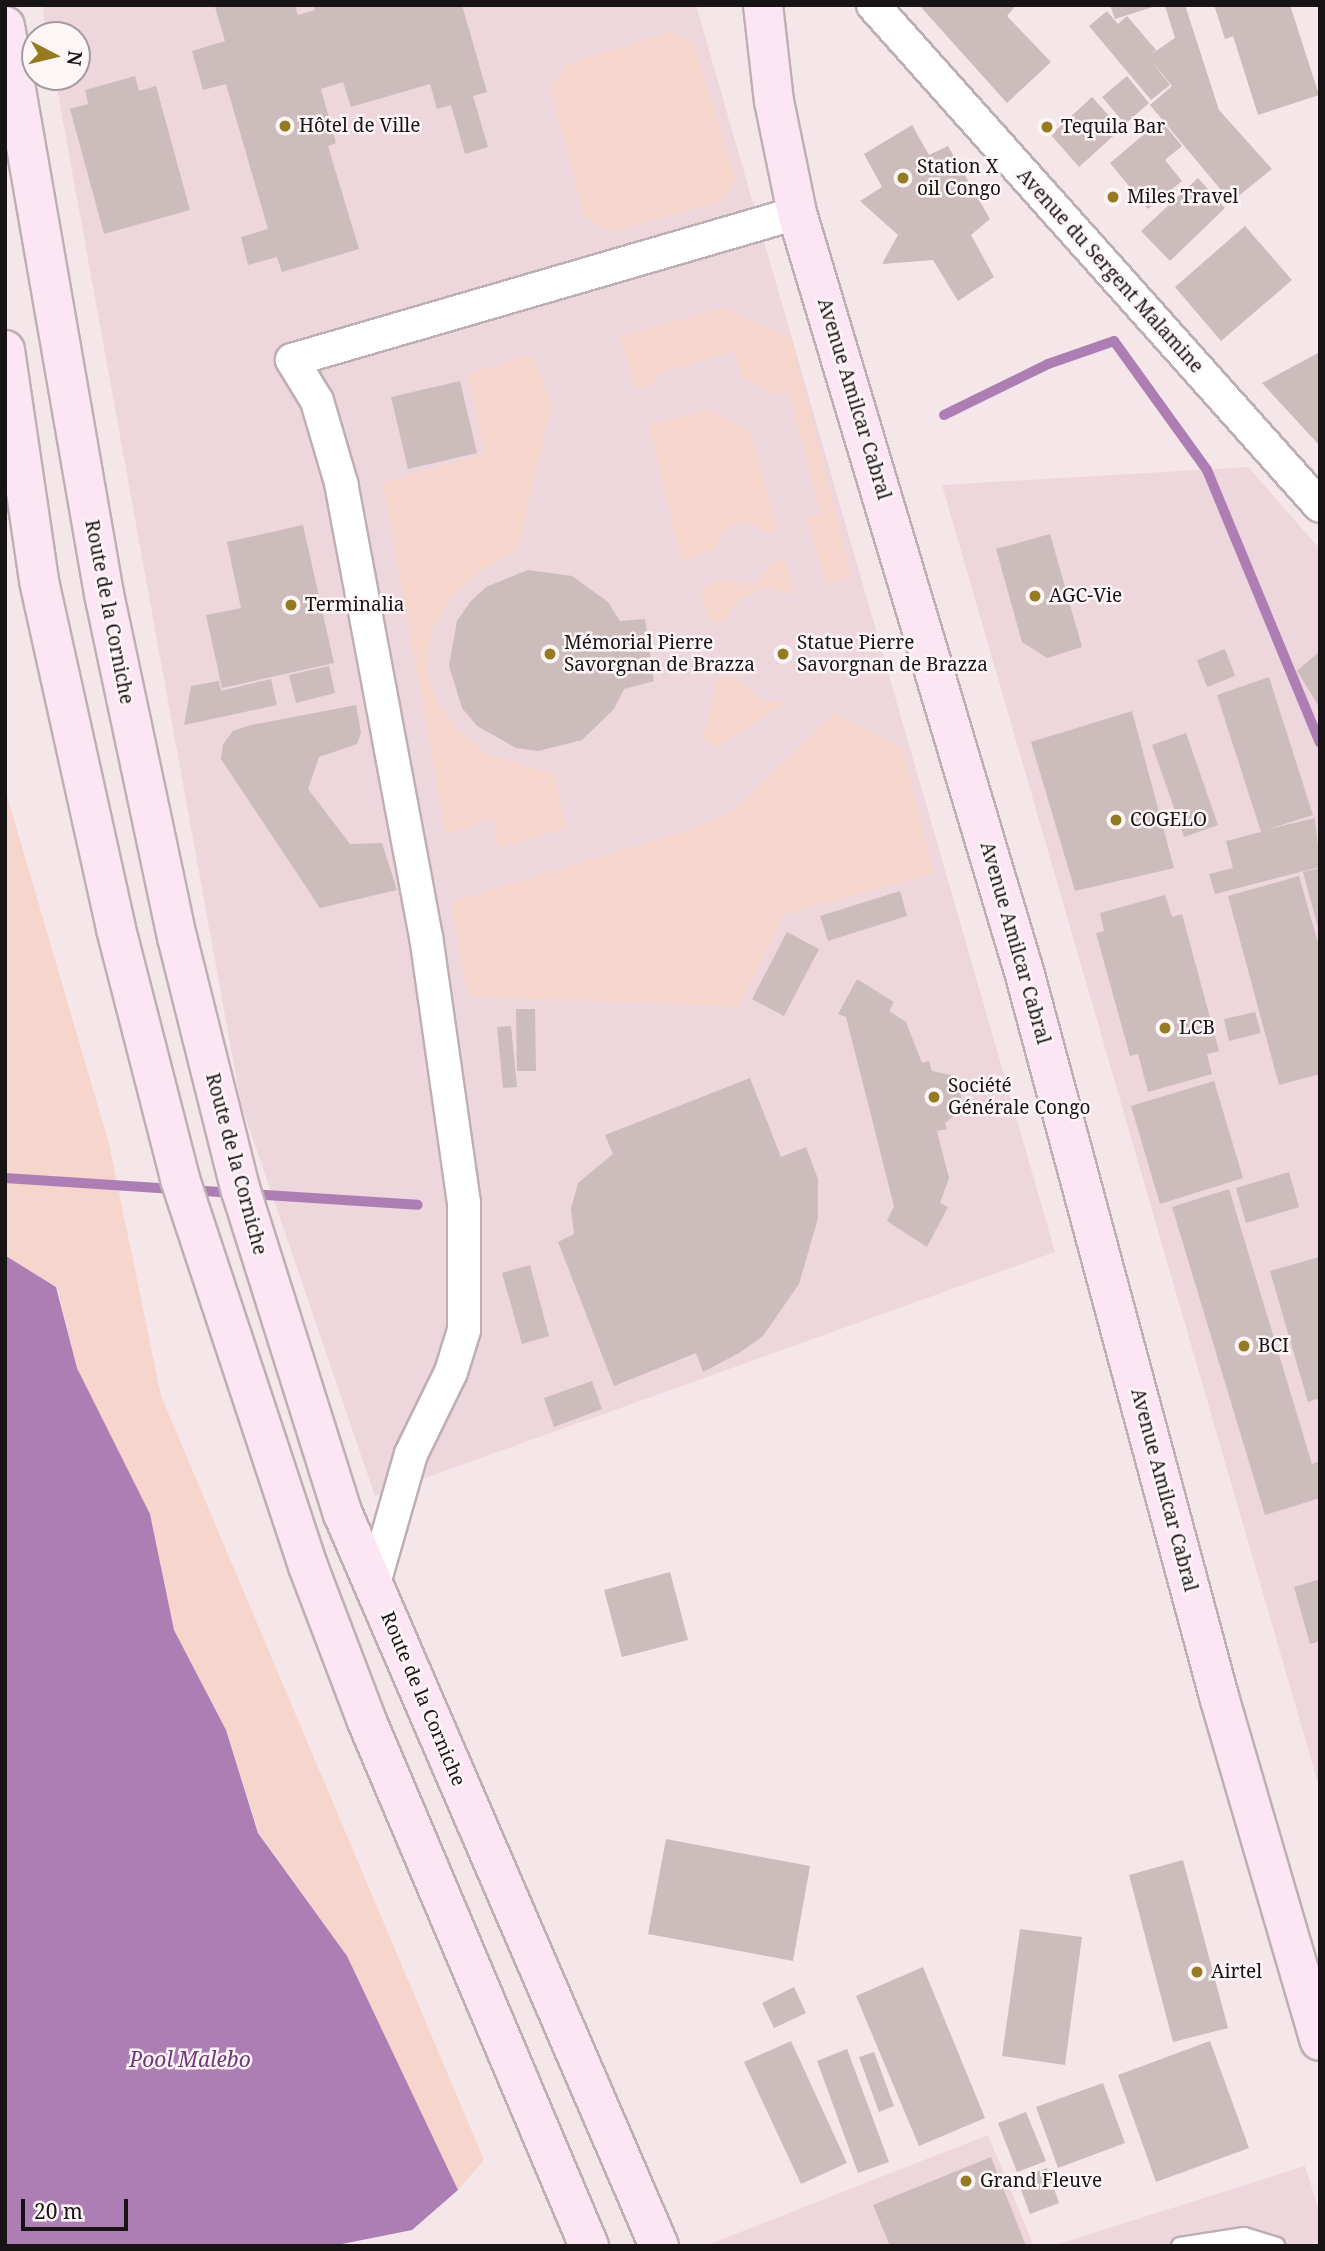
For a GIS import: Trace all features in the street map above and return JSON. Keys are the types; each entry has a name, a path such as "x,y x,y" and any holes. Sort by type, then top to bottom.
{"main road":[{"name":"Avenue Amilcar Cabral","path":"763,5 774,102 797,213 1025,975 1220,1700 1320,2041"},
{"name":"Route de la Corniche","path":"5,26 104,594 177,937 240,1191 343,1514 659,2246"},
{"path":"5,350 39,581 116,929 180,1179 308,1566 366,1719 589,2246"}],"street":[{"name":"Avenue du Sergent Malamine","path":"873,5 1320,506"},
{"path":"373,1583 411,1454 450,1372 464,1330 468,1262 464,1203 426,937 342,486 317,401 292,359 797,213"}],"lane":[{"path":"1180,2246 1244,2236 1276,2246"}],"shaded area":[{"path":"42,5 696,5 1055,1252 375,1496 241,1104 58,91 91,91 91,21 45,21"},
{"path":"670,32 694,43 735,179 723,201 611,232 584,216 550,88 567,64"},
{"path":"724,308 791,338 852,577 826,584 807,517 821,514 788,390 774,395 741,376 735,351 659,374 655,384 635,389 620,336"},
{"path":"531,355 552,405 517,552 479,572 452,597 431,632 426,668 437,701 457,728 485,753 555,775 566,828 499,848 493,818 446,835 383,483 485,453 467,374"},
{"path":"711,410 750,432 778,530 764,532 751,523 735,524 722,533 715,550 681,561 649,424"},
{"path":"1248,467 1320,549 1320,1790 942,485"},
{"path":"785,560 795,595 769,588 757,591 743,597 724,620 711,623 700,590 722,579 753,585 774,562"},
{"path":"718,676 732,676 766,701 789,701 717,747 703,739"},
{"path":"834,713 902,748 934,874 785,914 739,1007 468,996 451,902 680,833 732,812"},
{"path":"5,789 109,1144 161,1396 484,2160 458,2190 347,1956 259,1833 226,1730 174,1630 150,1514 77,1368 57,1287 5,1256"},
{"path":"988,2135 1034,2246 710,2244"},
{"path":"1305,2166 1320,2214 1320,2246 1052,2246"}],"water":[{"name":"Pool Malebo","path":"6,1256 56,1287 77,1368 150,1514 174,1630 226,1730 258,1833 347,1956 458,2190 412,2230 332,2246 5,2246"}],"building":[{"name":"Hôtel de Ville","path":"295,5 298,15 315,10 313,5 462,5 487,92 473,96 488,147 465,154 451,105 437,109 430,84 351,107 343,82 321,89 336,143 328,146 359,249 282,272 277,257 248,265 241,237 268,229 226,84 203,90 192,51 225,41 215,7"},
{"path":"919,5 1016,5 1007,16 1051,62 1007,103"},
{"path":"1110,5 1156,5 1156,6 1115,19"},
{"path":"1185,5 1219,110 1272,169 1231,202 1150,105 1172,86 1148,57 1170,85 1151,100 1089,26 1107,11 1118,24 1127,16 1156,50 1150,55 1175,38 1165,6"},
{"path":"1214,5 1290,5 1319,95 1258,115 1233,36 1225,39"},
{"path":"135,76 139,91 156,86 190,210 104,234 70,109 88,104 85,91 91,91 91,88"},
{"path":"1127,76 1149,103 1125,124 1102,97"},
{"path":"1092,97 1121,129 1079,167 1051,135"},
{"path":"1161,120 1182,146 1165,160 1182,181 1148,209 1110,163"},
{"path":"912,125 929,155 948,146 990,219 971,235 994,277 958,301 933,260 882,264 898,235 860,201 882,187 864,154"},
{"path":"1198,178 1225,208 1170,261 1141,231"},
{"path":"1245,226 1292,280 1221,341 1175,287"},
{"path":"1320,352 1320,446 1262,383"},
{"path":"460,381 477,453 408,469 391,397"},
{"path":"303,525 334,663 222,688 206,615 241,608 227,542"},
{"path":"1050,534 1082,647 1047,658 1022,642 996,549"},
{"name":"Mémorial Pierre Savorgnan de Brazza","path":"528,570 572,576 608,602 620,621 645,619 654,681 624,689 614,709 582,740 538,751 516,748 477,726 462,708 449,666 457,621 470,602 486,587"},
{"path":"1225,649 1235,676 1207,687 1197,660"},
{"path":"1320,651 1320,708 1297,671"},
{"path":"329,666 335,693 296,703 289,675"},
{"path":"1269,677 1313,815 1265,830 1315,818 1320,867 1215,894 1209,874 1233,868 1226,841 1261,832 1217,695"},
{"path":"271,679 277,705 184,725 191,686 219,681 221,691"},
{"path":"356,705 361,733 357,744 319,757 308,789 350,844 382,843 397,890 320,908 221,759 223,744 233,731 251,725"},
{"path":"1132,711 1174,868 1075,891 1031,742"},
{"path":"1186,733 1218,825 1184,837 1152,745"},
{"path":"1320,868 1320,931 1319,931 1303,872"},
{"path":"1299,876 1320,950 1320,1074 1279,1085 1228,896"},
{"path":"900,891 907,916 828,941 820,916"},
{"path":"1165,895 1172,917 1182,914 1219,1051 1207,1054 1212,1074 1148,1092 1138,1054 1130,1056 1096,933 1104,931 1100,913"},
{"path":"787,932 819,949 784,1016 752,999"},
{"path":"857,979 894,1002 889,1011 906,1022 922,1063 929,1061 932,1071 951,1075 961,1087 961,1110 945,1123 947,1129 937,1131 949,1178 940,1203 948,1207 927,1247 887,1221 894,1206 846,1017 838,1014"},
{"path":"516,1009 535,1009 536,1071 517,1071"},
{"path":"1255,1012 1261,1033 1229,1041 1224,1019"},
{"path":"511,1026 517,1087 503,1088 497,1027"},
{"path":"750,1078 781,1157 806,1147 818,1179 818,1218 799,1284 763,1336 739,1353 703,1372 696,1353 614,1386 558,1242 574,1234 571,1209 578,1183 613,1154 605,1135"},
{"path":"1214,1081 1243,1178 1160,1204 1131,1106"},
{"path":"1289,1172 1299,1207 1246,1223 1236,1188"},
{"path":"1229,1189 1312,1464 1320,1461 1320,1498 1265,1515 1172,1207"},
{"path":"1319,1257 1320,1398 1308,1402 1270,1271"},
{"path":"530,1265 549,1336 522,1344 502,1273"},
{"path":"592,1381 602,1409 554,1427 544,1398"},
{"path":"670,1572 688,1640 622,1657 604,1590"},
{"path":"1320,1579 1320,1641 1310,1644 1294,1587"},
{"path":"666,1839 810,1866 793,1961 648,1934"},
{"path":"1183,1860 1228,2028 1173,2042 1129,1875"},
{"path":"1020,1929 1082,1937 1065,2065 1002,2056"},
{"path":"923,1967 985,2118 919,2146 856,1996"},
{"path":"794,1987 806,2013 774,2028 762,2003"},
{"path":"791,2041 847,2163 801,2184 744,2062"},
{"path":"1210,2041 1249,2148 1156,2182 1118,2075"},
{"path":"847,2049 889,2162 858,2173 817,2061"},
{"path":"874,2052 894,2106 879,2112 859,2057"},
{"path":"1103,2083 1125,2143 1058,2168 1036,2107"},
{"path":"1026,2112 1046,2161 1017,2172 998,2123"},
{"name":"Grand Fleuve","path":"991,2157 1026,2246 890,2246 873,2205"},
{"path":"1047,2168 1059,2203 1030,2214 1017,2179"}],"waterway":[{"path":"944,415 1048,364 1114,341 1207,470 1320,743"},
{"path":"5,1178 174,1189"},
{"path":"190,1190 234,1193"},
{"path":"250,1194 418,1205"}],"place":[{"name":"Hôtel de Ville","path":"285,126"},
{"name":"Tequila Bar","path":"1047,127"},
{"name":"Station X oil Congo","path":"903,178"},
{"name":"Miles Travel","path":"1113,197"},
{"name":"AGC-Vie","path":"1035,596"},
{"name":"Terminalia","path":"291,605"},
{"name":"Mémorial Pierre Savorgnan de Brazza","path":"550,654"},
{"name":"Statue Pierre Savorgnan de Brazza","path":"783,654"},
{"name":"COGELO","path":"1116,820"},
{"name":"LCB","path":"1165,1028"},
{"name":"Société Générale Congo","path":"934,1097"},
{"name":"BCI","path":"1244,1346"},
{"name":"Airtel","path":"1197,1972"},
{"name":"Grand Fleuve","path":"966,2181"}]}
